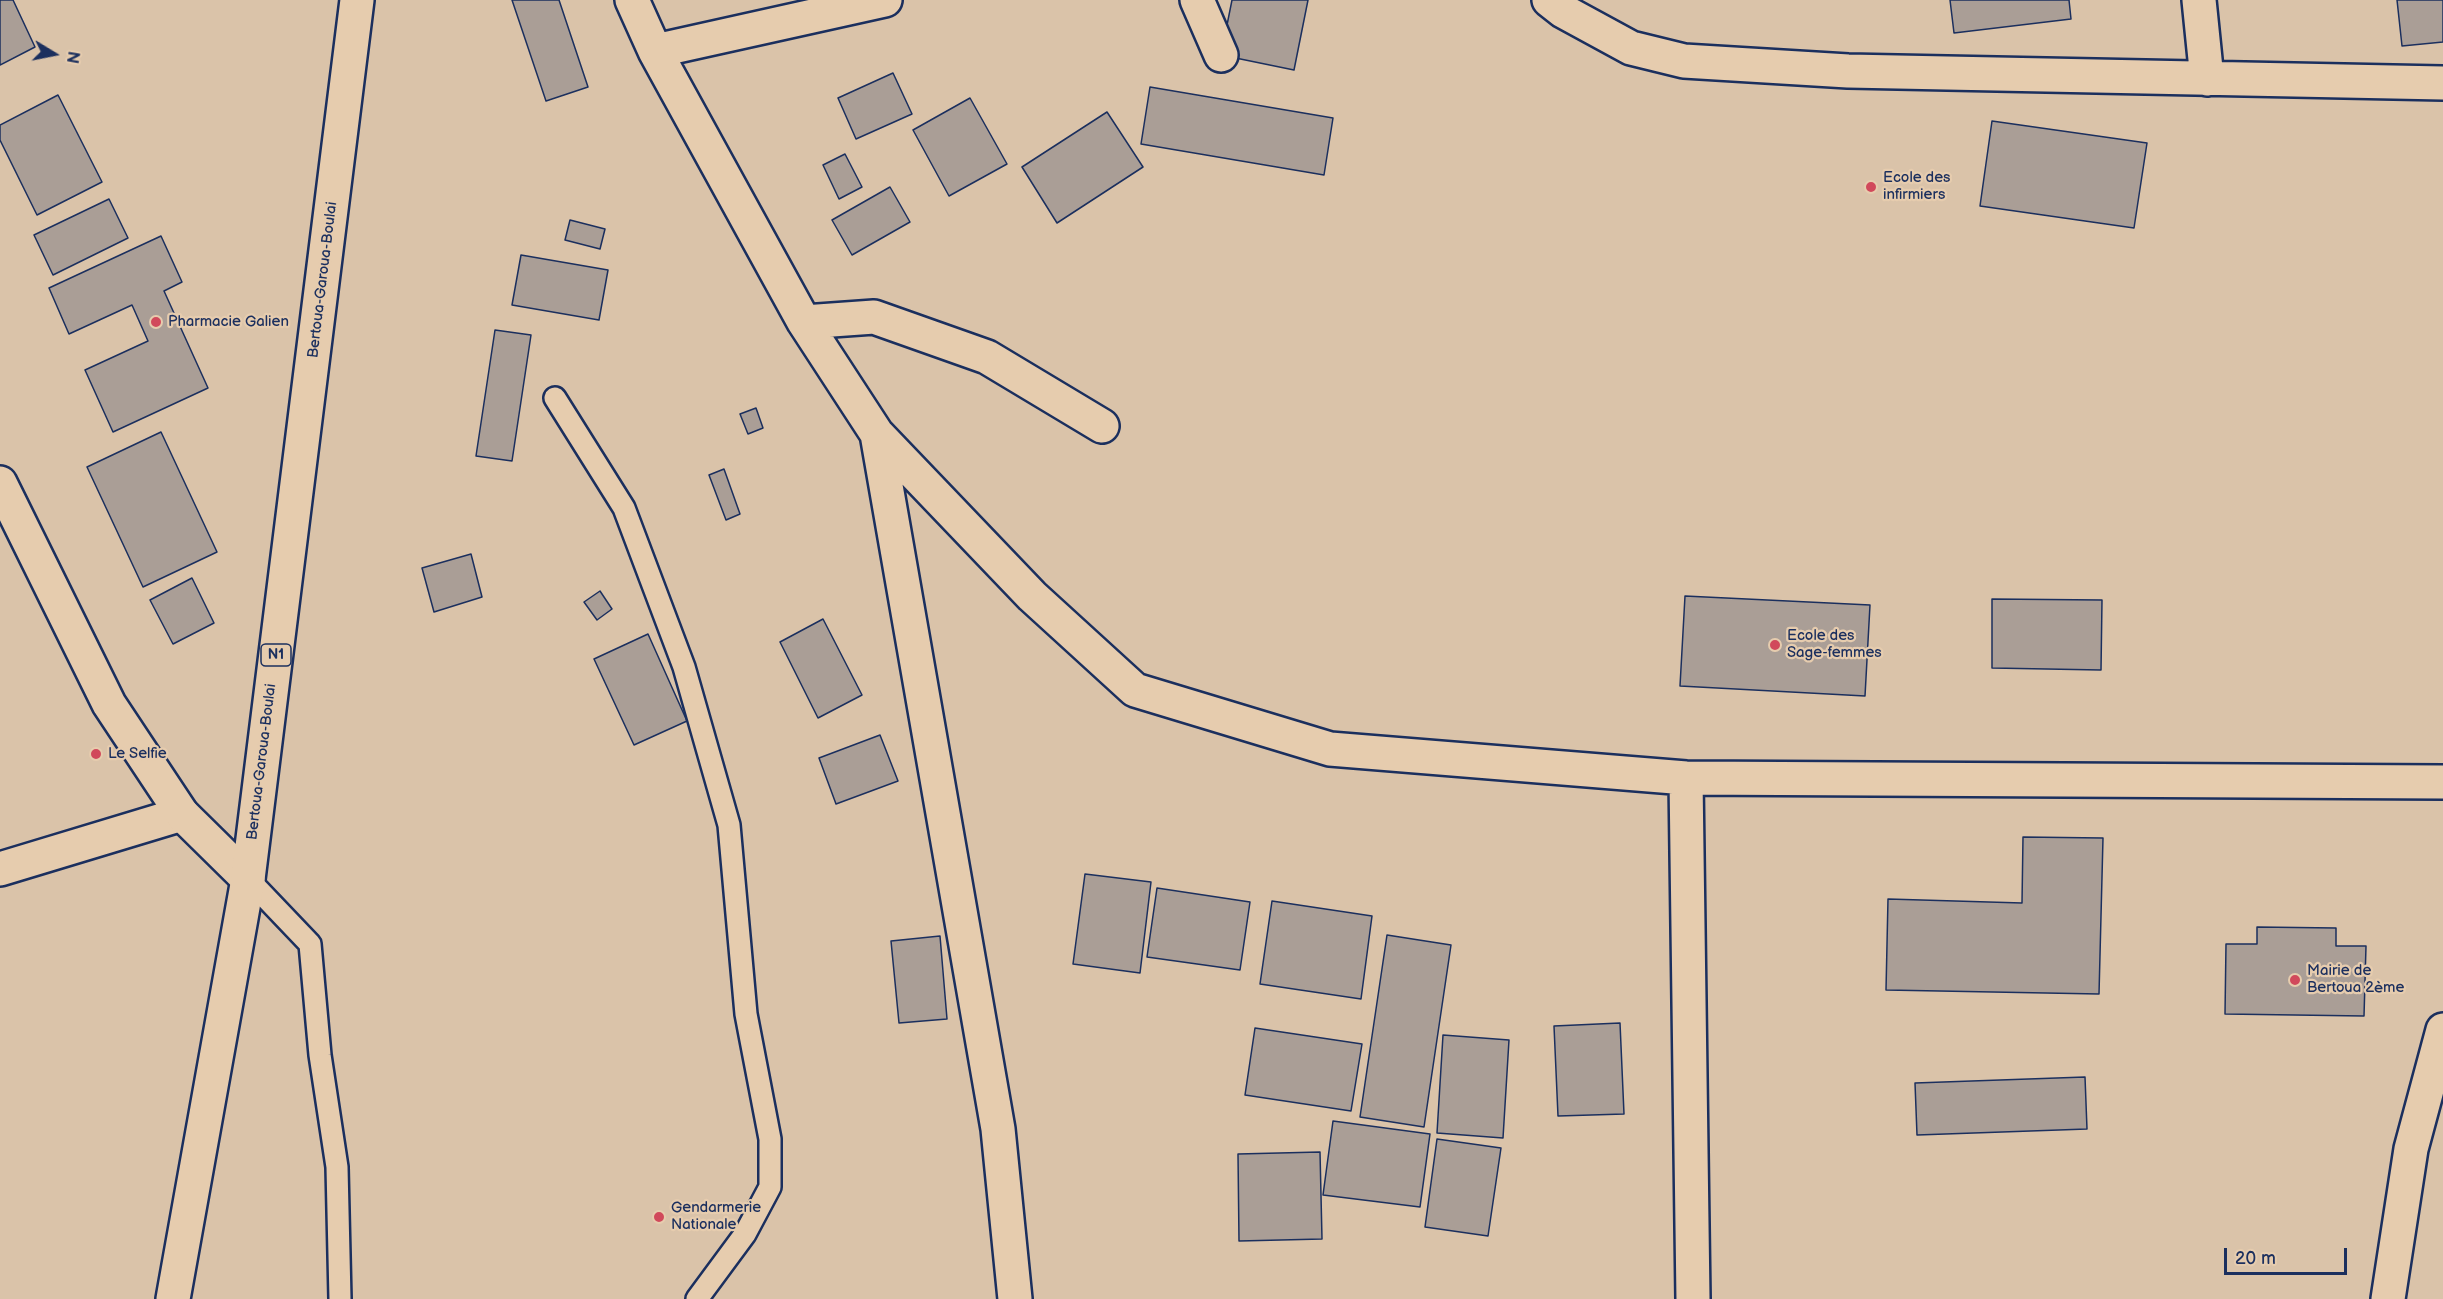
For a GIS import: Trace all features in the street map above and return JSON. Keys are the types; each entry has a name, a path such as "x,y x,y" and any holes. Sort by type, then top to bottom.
{"main road":[{"path":"632,0 655,51 804,322 877,434 1032,596 1135,690 1330,749 1686,778 2443,782"},
{"path":"655,51 885,0"},
{"path":"1197,0 1221,55"},
{"path":"1549,0 1563,11 1631,48 1684,61 1848,71 2443,83"},
{"path":"2199,0 2207,79"},
{"name":"Bertoua-Garoua-Boulai","path":"173,1299 248,879 358,2"},
{"path":"804,322 874,317 987,357 1102,426"},
{"path":"877,434 998,1129 1015,1299"},
{"path":"0,483 109,704 182,814 248,879"},
{"path":"1686,778 1693,1299"},
{"path":"0,869 182,814"},
{"path":"2388,1299 2410,1149 2443,1030"}],"lane":[{"path":"555,398 624,508 684,667 729,825 746,1014 770,1139 770,1187 745,1234 697,1299"},
{"path":"248,879 310,944 320,1054 337,1167 340,1299"}],"building":[{"path":"0,0 13,0 35,47 0,65"},
{"path":"512,0 559,0 588,87 546,101"},
{"path":"1232,0 1308,0 1294,70 1221,55"},
{"path":"1950,0 2069,0 2071,19 1954,33"},
{"path":"2397,0 2443,0 2443,42 2402,46"},
{"path":"893,73 912,114 856,139 838,98"},
{"path":"1150,87 1333,118 1324,175 1141,144"},
{"path":"58,95 102,182 37,215 0,140 0,125"},
{"path":"970,98 1007,164 949,196 913,130"},
{"path":"1107,112 1143,167 1057,223 1022,167"},
{"path":"1992,121 2147,143 2134,228 1980,206"},
{"path":"845,154 862,187 839,199 823,165"},
{"path":"890,187 910,222 852,255 832,220"},
{"path":"109,199 128,238 53,275 34,235"},
{"path":"570,220 605,229 600,249 565,240"},
{"path":"161,236 182,282 164,291 208,388 113,432 85,370 148,341 132,305 69,334 49,288"},
{"path":"521,255 608,270 599,320 512,305"},
{"path":"495,330 531,335 512,461 476,456"},
{"path":"756,408 763,428 748,434 740,414"},
{"path":"161,432 217,552 143,587 87,467"},
{"path":"724,469 740,514 726,520 709,475"},
{"path":"471,554 482,597 434,612 422,568"},
{"path":"192,578 214,623 173,644 150,600"},
{"path":"600,591 612,609 597,620 584,602"},
{"name":"Ecole des Sage-femmes","path":"1685,596 1870,605 1865,696 1680,686"},
{"path":"1992,599 2102,600 2101,670 1992,668"},
{"path":"823,619 862,695 818,718 780,642"},
{"path":"648,634 687,721 634,745 594,659"},
{"path":"880,735 898,781 836,804 819,758"},
{"path":"2023,837 2103,838 2099,994 1886,990 1888,899 2022,903"},
{"path":"1085,874 1151,882 1140,973 1073,964"},
{"path":"1157,888 1250,902 1240,970 1147,957"},
{"path":"1272,901 1372,916 1361,999 1260,984"},
{"name":"Mairie de Bertoua 2ème","path":"2257,927 2336,928 2336,946 2366,946 2364,1016 2225,1014 2226,944 2257,944"},
{"path":"1387,935 1451,945 1424,1127 1360,1117"},
{"path":"940,936 947,1019 899,1023 891,941"},
{"path":"1620,1023 1624,1114 1558,1116 1554,1026"},
{"path":"1255,1028 1362,1044 1351,1111 1245,1095"},
{"path":"1443,1035 1509,1040 1503,1138 1437,1133"},
{"path":"2085,1077 2087,1129 1917,1135 1915,1083"},
{"path":"1333,1121 1430,1134 1420,1207 1323,1195"},
{"path":"1437,1139 1501,1148 1488,1236 1425,1227"},
{"path":"1320,1152 1322,1239 1239,1241 1238,1154"}],"place":[{"name":"Ecole des infirmiers","path":"1871,187"},
{"name":"Pharmacie Galien","path":"156,322"},
{"name":"Ecole des Sage-femmes","path":"1775,645"},
{"name":"Le Selfie","path":"96,754"},
{"name":"Mairie de Bertoua 2ème","path":"2295,980"},
{"name":"Gendarmerie Nationale","path":"659,1217"}]}
